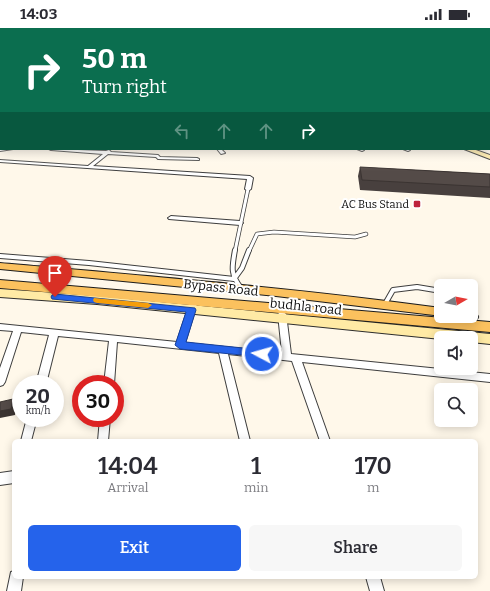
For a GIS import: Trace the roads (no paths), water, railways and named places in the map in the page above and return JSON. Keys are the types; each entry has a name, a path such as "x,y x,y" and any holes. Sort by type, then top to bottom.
{"main road":[{"name":"Bypass Road","path":"0,266 238,284 434,311"},
{"path":"0,284 192,306 283,314 490,326"},
{"path":"478,316 490,318"}],"street":[{"path":"83,150 198,159"},
{"path":"158,150 158,171"},
{"path":"470,150 490,158"},
{"path":"90,166 109,151"},
{"path":"0,161 250,178 248,189"},
{"path":"171,218 240,223"},
{"path":"0,293 192,306 180,345"},
{"path":"283,314 291,357 324,439"},
{"name":"budhla road","path":"283,314 490,339"},
{"path":"0,327 113,340 180,345 490,378"},
{"path":"0,382 18,329"},
{"path":"43,375 54,333"},
{"path":"110,375 113,340"},
{"path":"223,350 245,439"},
{"path":"27,439 30,427"},
{"path":"103,439 104,427"},
{"path":"0,479 12,477"},
{"path":"14,591 16,579"},
{"path":"374,579 378,591"}],"lane":[{"path":"238,284 232,268 248,189"},
{"path":"238,284 242,270 257,234 274,232 355,237 366,234"},
{"path":"0,256 89,263 238,284"},
{"path":"385,304 393,290 411,286 424,286 434,289"}],"place":[{"name":"AC Bus Stand","path":"417,204"}]}
